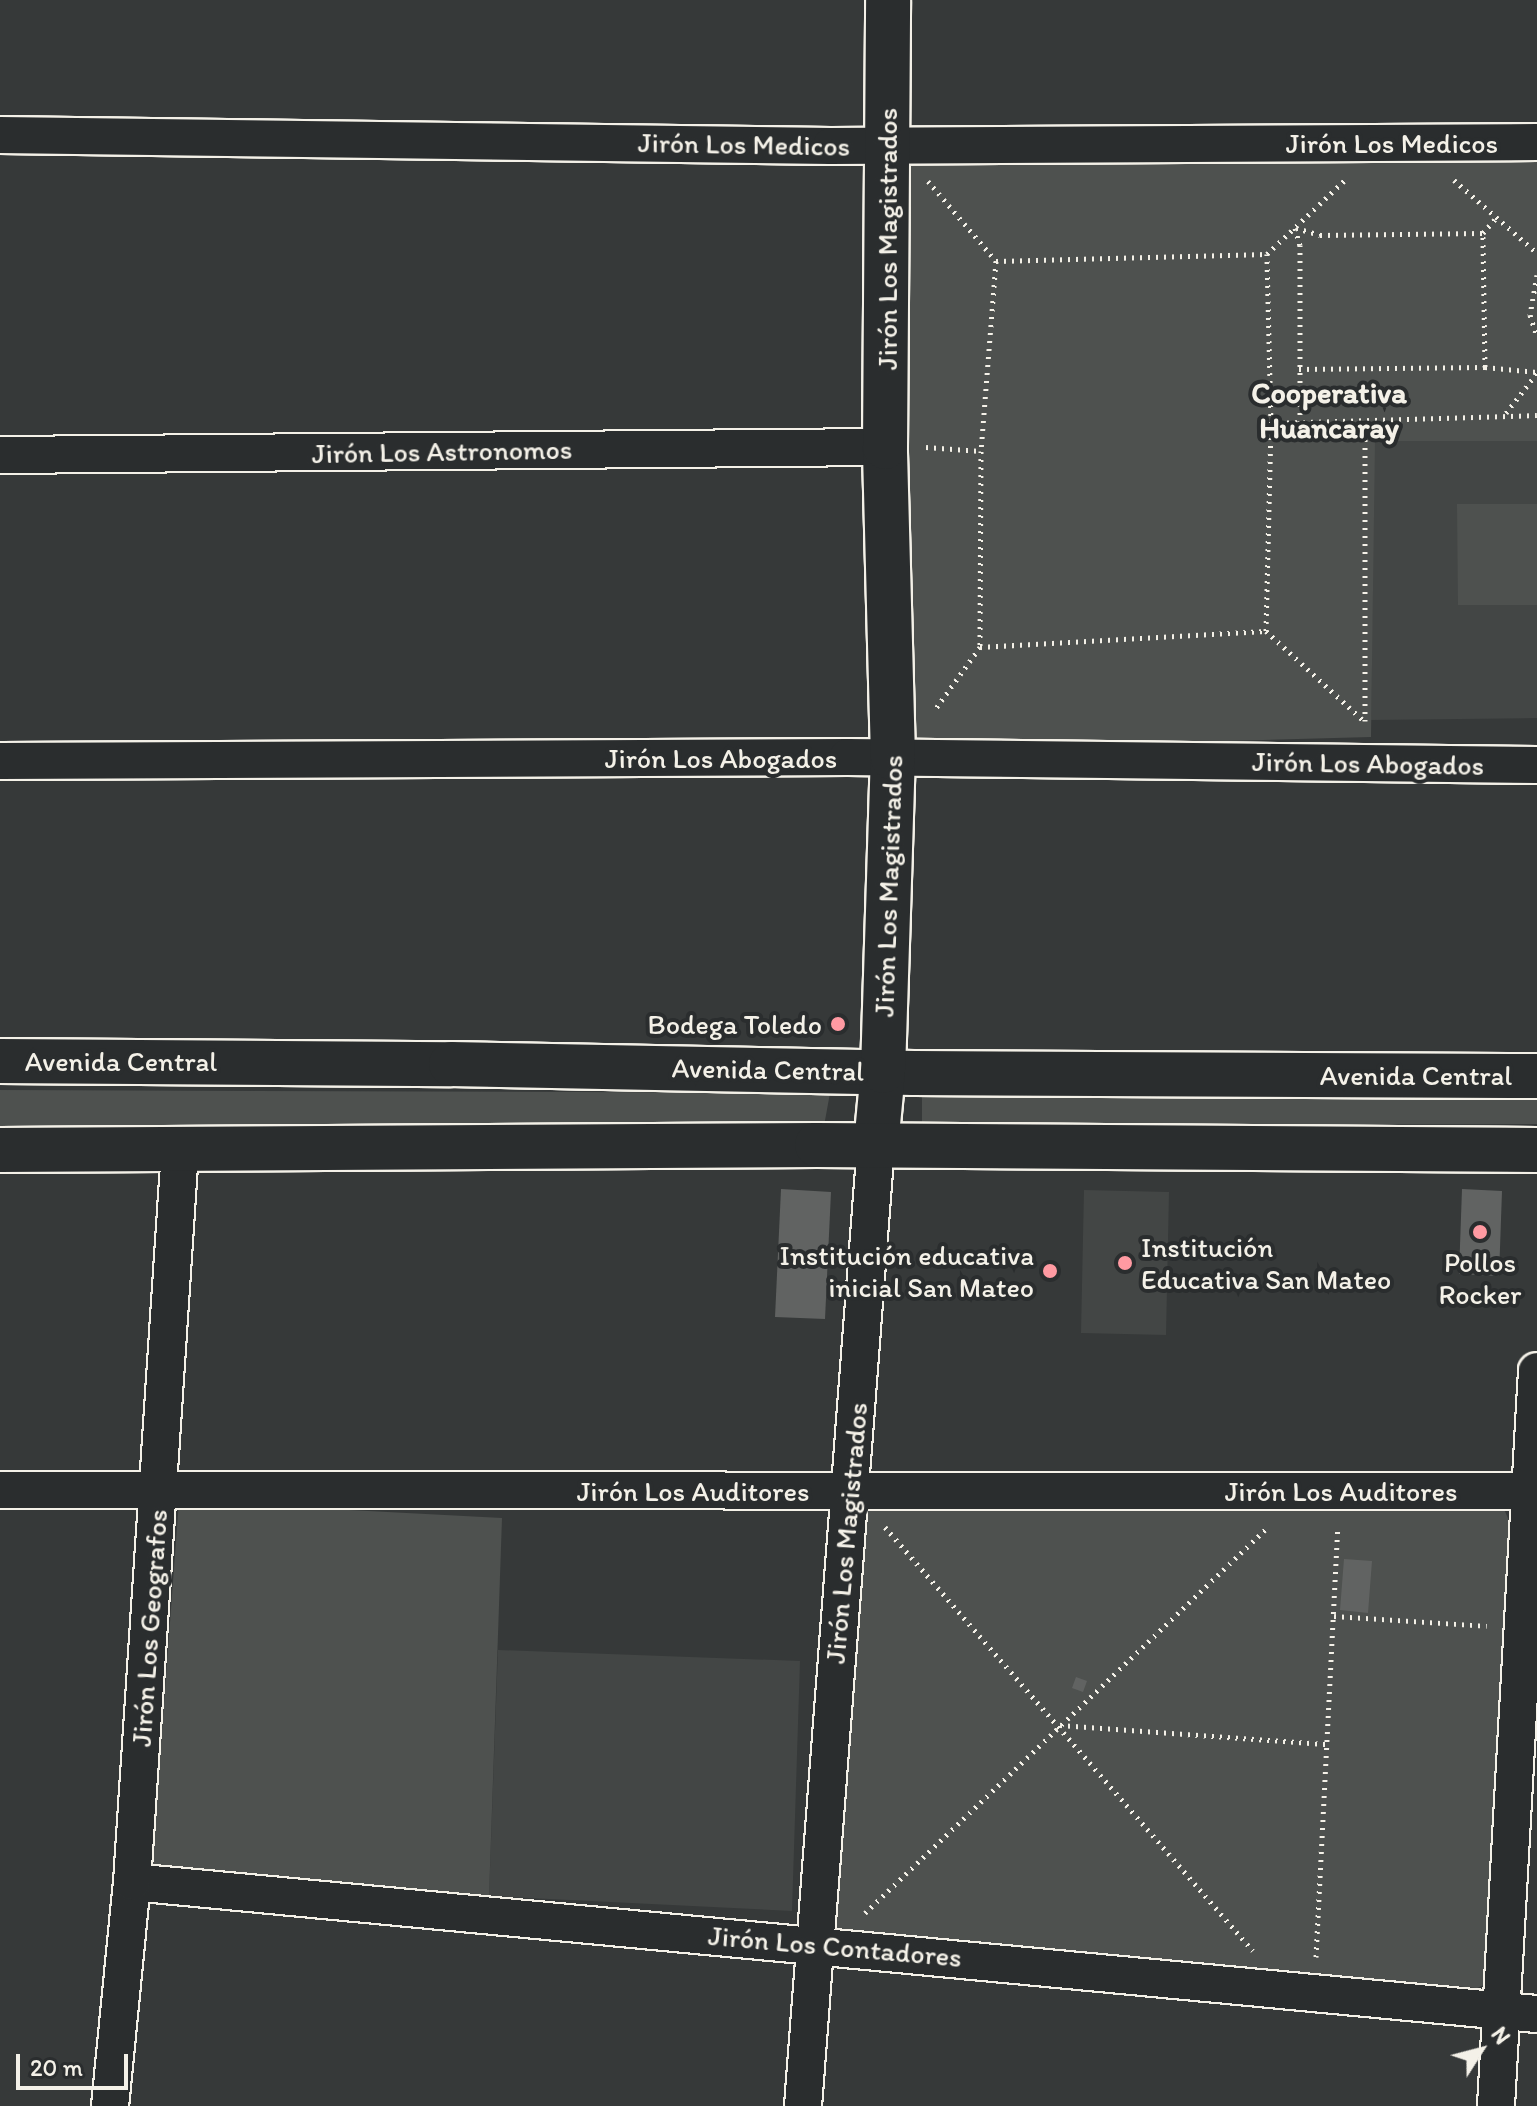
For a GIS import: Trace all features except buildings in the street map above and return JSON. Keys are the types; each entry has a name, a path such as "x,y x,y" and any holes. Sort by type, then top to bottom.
{"main road":[{"name":"Jirón Los Magistrados","path":"876,1145 883,1071 902,447 888,145 888,0"},
{"name":"Avenida Central","path":"0,1061 1537,1076"},
{"path":"0,1150 876,1145 1537,1150"}],"street":[{"name":"Jirón Los Medicos","path":"0,135 888,145 1537,142"},
{"name":"Jirón Los Astronomos","path":"0,455 902,447"},
{"name":"Jirón Los Abogados","path":"0,761 893,758 1537,765"},
{"name":"Jirón Los Magistrados","path":"803,2106 876,1145"},
{"name":"Jirón Los Geografos","path":"110,2106 132,1882 180,1150"},
{"path":"1496,2106 1520,2013 1531,1491 1537,1371"},
{"name":"Jirón Los Auditores","path":"0,1490 1531,1491"},
{"name":"Jirón Los Contadores","path":"132,1882 1520,2013"}],"path":[{"path":"996,261 1267,254 1354,172"},
{"path":"922,175 996,261 981,451 980,647 924,724"},
{"path":"1452,179 1537,253"},
{"path":"1485,367 1483,233 1498,216"},
{"path":"1295,228 1320,235 1483,233"},
{"path":"1295,228 1300,245 1300,423"},
{"path":"1266,631 1271,423 1267,254"},
{"path":"1537,275 1530,315 1537,337"},
{"path":"1299,369 1485,367 1537,373"},
{"path":"1506,413 1537,373"},
{"path":"1271,423 1506,413 1537,415"},
{"path":"980,647 1266,631 1365,722 1365,419"},
{"path":"902,447 981,451"},
{"path":"881,1523 1254,1951"},
{"path":"1316,1966 1339,1523"},
{"path":"856,1921 1272,1524"},
{"path":"1334,1616 1488,1626"},
{"path":"1060,1725 1327,1744"}],"shaded area":[{"path":"1537,155 1537,441 1375,441 1371,737 913,750 896,711 904,177 909,163"},
{"path":"1374,440 1537,441 1537,718 1371,720"},
{"path":"1457,504 1537,504 1537,605 1458,605"},
{"path":"0,1090 830,1093 824,1126 0,1128"},
{"path":"1537,1090 1537,1124 922,1126 922,1097"},
{"name":"Institución Educativa San Mateo","path":"1084,1190 1169,1192 1166,1335 1081,1333"},
{"path":"179,1501 502,1518 489,1896 152,1865"},
{"path":"1486,1504 1504,1509 1510,1523 1487,1978 1484,1985 1477,1988 844,1935 831,1927 861,1523 866,1511"},
{"path":"498,1650 800,1661 792,1911 489,1896"}],"place":[{"name":"Bodega Toledo","path":"838,1024"},
{"name":"Pollos Rocker","path":"1480,1232"},
{"name":"Institución Educativa San Mateo","path":"1125,1263"},
{"name":"Institución educativa inicial San Mateo","path":"1050,1271"}],"district":[{"name":"Cooperativa Huancaray","path":"1329,410"}]}
